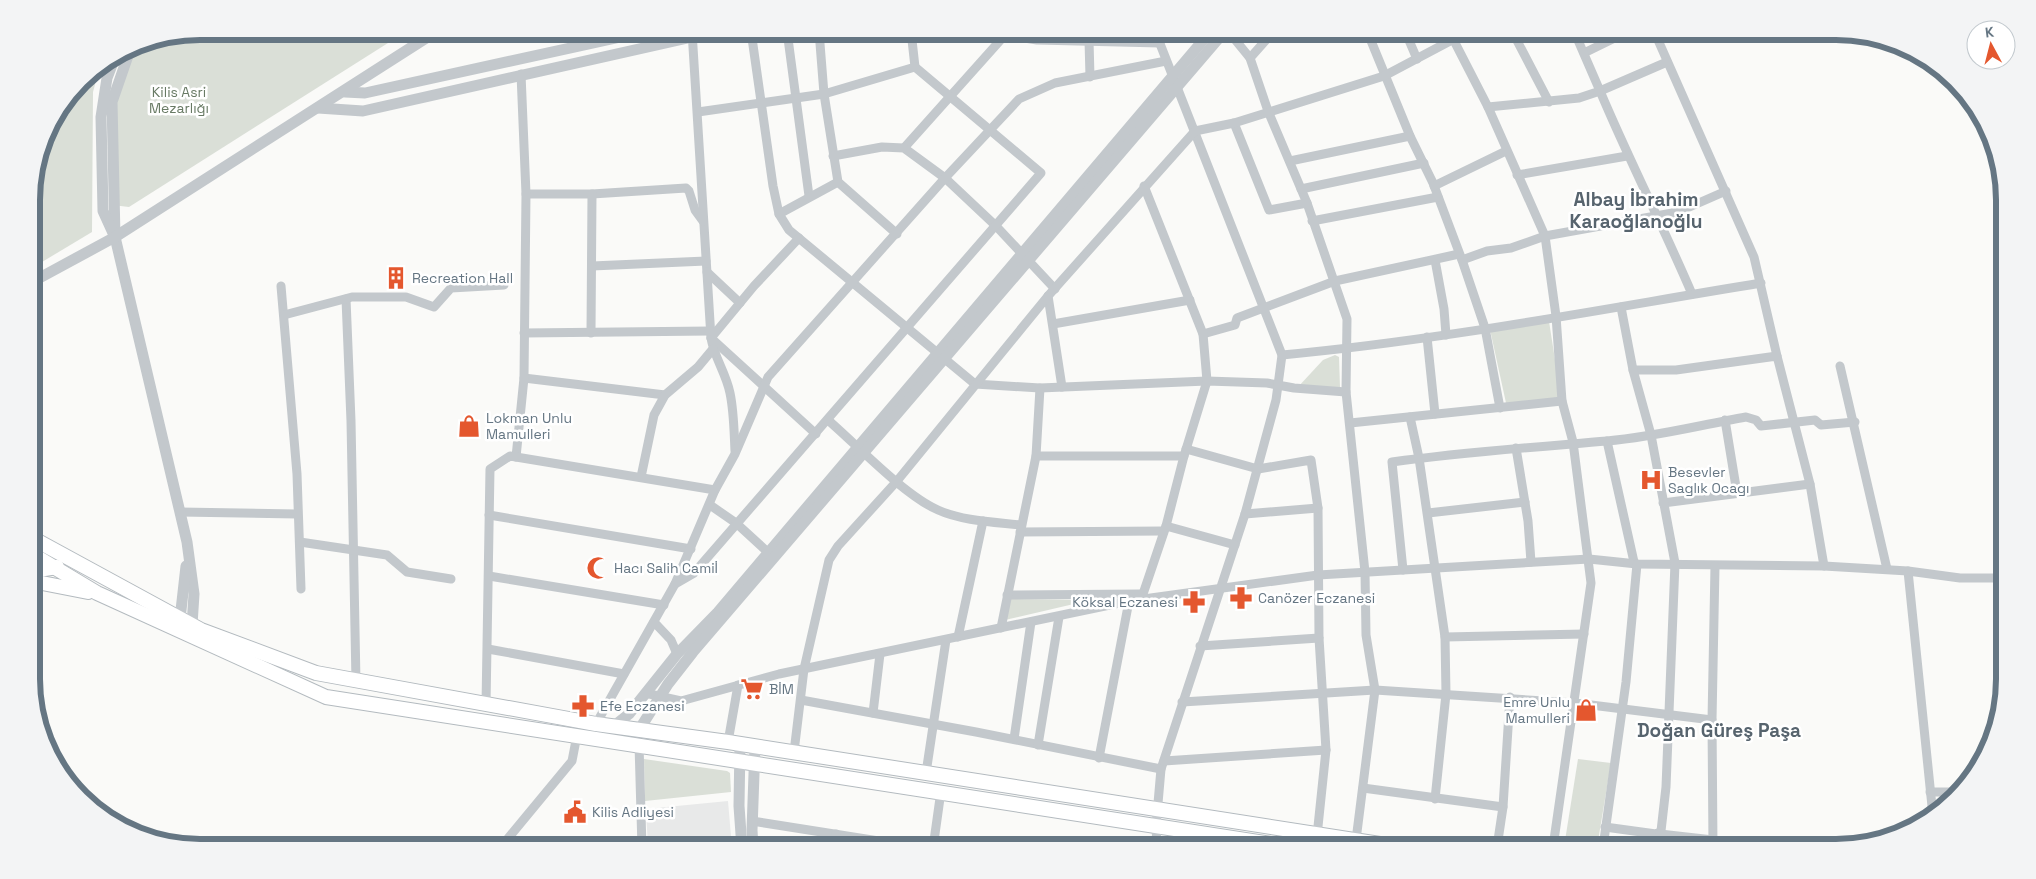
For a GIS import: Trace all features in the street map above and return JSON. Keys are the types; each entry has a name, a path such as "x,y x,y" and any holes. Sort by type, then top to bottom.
{"main road":[{"path":"40,544 186,626 326,697 941,791 1239,839"},
{"path":"40,559 97,593"},
{"path":"40,576 55,568 75,562"},
{"path":"40,582 97,593 316,674 356,682 596,724 734,742 1317,836 1346,839"}],"street":[{"path":"40,278 115,237 345,92 423,40"},
{"path":"345,92 365,93 607,40"},
{"path":"318,108 363,111 667,40"},
{"path":"693,40 711,334 713,349 723,368 731,394 735,454"},
{"path":"752,40 773,186 779,214 789,230 976,384 1040,388 1207,381 1267,383 1279,386 1346,392"},
{"path":"788,40 809,196"},
{"path":"820,40 824,94 838,182 896,234"},
{"path":"675,584 694,573 736,523 828,421 1041,173 915,67 912,40"},
{"path":"904,148 998,40"},
{"path":"1090,77 1090,40 1160,43"},
{"path":"1157,839 1156,826 1163,765 1200,646 1245,514 1279,386 1282,355 1159,40"},
{"path":"1026,258 1203,40"},
{"path":"639,730 660,697 693,652 771,555 1026,258 1218,40"},
{"path":"1234,40 1250,58 1268,111 1307,203 1347,319 1346,392 1365,572 1366,636 1375,690 1356,839"},
{"path":"1250,58 1266,40"},
{"path":"1370,40 1410,136 1434,186 1461,257 1485,328 1500,408"},
{"path":"1409,40 1417,59"},
{"path":"794,752 804,669 829,560 838,546 897,481 1048,296 1144,186 1195,132 1234,123 1384,76 1417,59 1444,40"},
{"path":"1454,40 1488,107 1545,236 1556,316 1562,401 1573,442 1589,559 1591,583 1554,839"},
{"path":"1517,40 1549,102"},
{"path":"1578,40 1627,156 1658,216 1692,294"},
{"path":"1584,53 1611,40"},
{"path":"1658,40 1754,257 1810,484 1824,566"},
{"path":"127,58 112,102 115,237 187,542 194,594 186,626"},
{"path":"596,724 675,584 710,506 715,490 735,454 768,377 945,178 1019,99 1055,83 1166,61"},
{"path":"1488,107 1579,98 1667,62"},
{"path":"111,67 107,78 101,117 102,211 115,237"},
{"path":"698,112 824,94 915,67"},
{"path":"516,457 524,378 526,194 520,74"},
{"path":"1234,123 1269,210 1307,203"},
{"path":"1290,161 1410,136"},
{"path":"833,156 882,146 904,148 945,178 996,226 1055,289"},
{"path":"1434,186 1506,151"},
{"path":"1517,175 1627,156"},
{"path":"1301,189 1424,163"},
{"path":"779,214 809,196 838,182"},
{"path":"1129,601 1143,594 1165,529 1185,453 1207,381 1203,334 1144,186"},
{"path":"526,194 592,194 686,188 689,191 692,204 703,221"},
{"path":"1203,334 1235,324 1237,318 1335,281 1381,270 1461,257 1488,250 1511,248 1545,236 1678,212 1726,191"},
{"path":"591,333 592,194"},
{"path":"1312,221 1438,197"},
{"path":"711,334 799,238"},
{"path":"1435,260 1444,308 1446,335"},
{"path":"592,266 706,261"},
{"path":"706,272 740,303"},
{"path":"1282,355 1348,349 1446,335 1761,283"},
{"path":"284,315 346,299 406,297 434,307 451,288 504,285"},
{"path":"281,286 297,474 297,514 300,523 300,589"},
{"path":"1048,296 1062,387"},
{"path":"346,299 356,682"},
{"path":"1053,324 1190,300"},
{"path":"1621,307 1633,370 1651,435 1675,563 1666,787 1660,834"},
{"path":"524,332 711,334 816,434"},
{"path":"1426,337 1435,414"},
{"path":"641,477 654,415 665,394 698,366 713,349"},
{"path":"1633,370 1676,370 1777,356"},
{"path":"1840,366 1855,422 1887,569"},
{"path":"524,378 665,394"},
{"path":"1001,628 1036,456 1040,388"},
{"path":"1350,423 1562,401"},
{"path":"1410,417 1428,514 1433,568 1445,636 1446,694 1436,799"},
{"path":"1403,570 1392,462 1573,442 1607,441 1651,435 1746,417 1756,420 1761,426 1815,420 1821,425 1855,422"},
{"path":"1725,420 1737,493"},
{"path":"828,421 897,481 940,511 1020,529 1165,529 1235,545"},
{"path":"1603,839 1623,708 1636,563 1607,441"},
{"path":"1516,448 1532,562"},
{"path":"1036,456 1185,453 1258,469 1311,460 1318,508 1319,638 1326,750 1317,836"},
{"path":"486,704 490,469 510,456 715,490"},
{"path":"1663,503 1810,484"},
{"path":"1428,514 1525,502"},
{"path":"710,506 736,523 771,555"},
{"path":"1245,514 1318,508"},
{"path":"180,512 297,514"},
{"path":"489,515 691,549"},
{"path":"958,637 983,521"},
{"path":"300,542 390,557 411,573 451,578"},
{"path":"614,726 629,714 678,654 771,555"},
{"path":"645,694 681,701 804,669 1129,601 1318,575 1589,559 1715,566 1824,566 1887,569 1960,578 1996,578"},
{"path":"1713,839 1712,720 1715,566"},
{"path":"1908,571 1932,807"},
{"path":"489,576 664,605"},
{"path":"1007,595 1143,594"},
{"path":"1099,758 1129,601"},
{"path":"1038,745 1059,617"},
{"path":"654,622 670,640 678,654"},
{"path":"1014,739 1031,622"},
{"path":"1445,636 1584,634"},
{"path":"1200,646 1319,638"},
{"path":"926,773 935,725 946,640"},
{"path":"488,650 624,674"},
{"path":"873,713 880,654"},
{"path":"738,686 734,742 739,760 742,839"},
{"path":"1182,702 1375,690 1510,697 1623,708 1712,720"},
{"path":"1498,839 1503,807 1510,697"},
{"path":"801,700 1014,739 1099,758 1163,765 1326,750"},
{"path":"507,839 572,761 577,735"},
{"path":"638,744 642,839"},
{"path":"753,839 752,821 755,746"},
{"path":"1362,788 1503,807"},
{"path":"933,839 941,791"},
{"path":"1930,792 1949,792"},
{"path":"752,821 867,839"},
{"path":"1605,827 1686,839"},
{"path":"836,834 838,839"}],"shaded area":[{"path":"728,801 731,839 648,839 646,809"}],"green space":[{"name":"Kilis Asri Mezarlığı","path":"200,40 393,40 129,207 112,205 112,100 131,56 158,45"},
{"path":"97,79 93,92 92,232 40,263 40,189 48,148 56,129 67,111"},
{"path":"1548,315 1561,398 1506,403 1489,325"},
{"path":"1335,355 1339,357 1340,387 1298,387 1323,360"},
{"path":"1008,599 1091,600 1005,620"},
{"path":"644,759 727,771 730,773 731,792 645,801"},
{"path":"1578,759 1611,763 1598,839 1565,839"}],"place":[{"name":"Recreation Hall","path":"396,278"},
{"name":"Lokman Unlu Mamulleri","path":"469,426"},
{"name":"Besevler Saglık Ocagı","path":"1651,480"},
{"name":"Hacı Salih Camiİ","path":"598,568"},
{"name":"Canözer Eczanesi","path":"1241,598"},
{"name":"Köksal Eczanesi","path":"1194,602"},
{"name":"BİM","path":"752,689"},
{"name":"Efe Eczanesi","path":"583,706"},
{"name":"Emre Unlu Mamulleri","path":"1586,710"},
{"name":"Kilis Adliyesi","path":"575,812"}],"district":[{"name":"Albay İbrahim Karaoğlanoğlu","path":"1636,210"},
{"name":"Doğan Güreş Paşa","path":"1719,730"}]}
